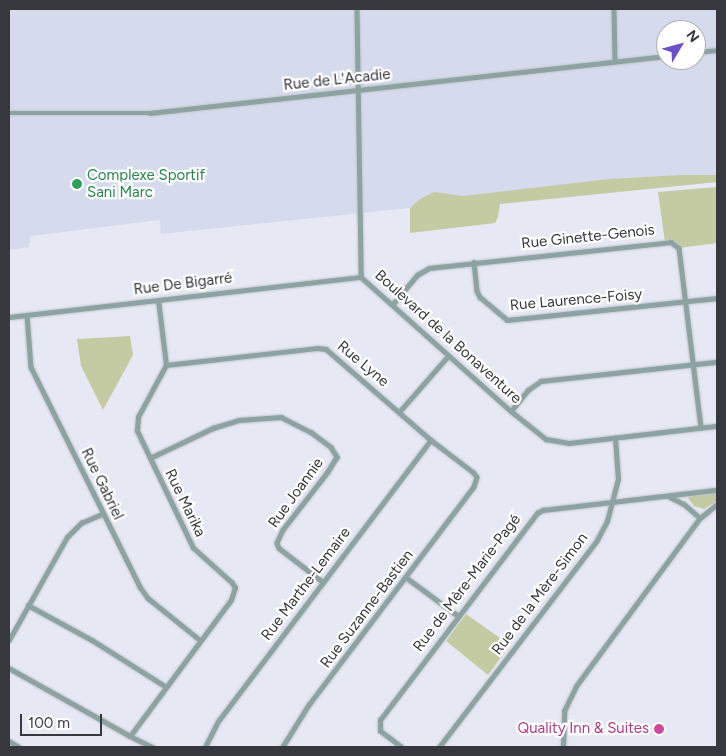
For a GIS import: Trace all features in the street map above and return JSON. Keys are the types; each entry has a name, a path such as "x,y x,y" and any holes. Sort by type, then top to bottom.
{"street":[{"name":"Boulevard de la Bonaventure","path":"357,9 361,277 511,411 540,434 554,441 569,443 717,426"},
{"path":"614,9 615,61"},
{"name":"Rue de L'Acadie","path":"9,113 150,113 656,57"},
{"name":"Rue Ginette-Genois","path":"392,305 422,271 474,262 671,242 679,248 701,428"},
{"name":"Rue Laurence-Foisy","path":"474,262 480,298 507,320 717,298"},
{"name":"Rue De Bigarré","path":"9,317 361,277"},
{"path":"158,300 166,364"},
{"name":"Rue Gabriel","path":"27,315 31,367 102,514 143,592 200,640"},
{"name":"Rue Lyne","path":"166,364 318,348 326,350 400,411 431,440 473,472 476,477 474,487"},
{"path":"400,411 448,356"},
{"path":"511,411 528,390 541,381 717,362"},
{"name":"Rue Marika","path":"130,736 165,686 231,600 235,588 232,583 193,548 137,432 136,422 166,364"},
{"name":"Rue Joannie","path":"150,458 213,428 239,420 281,417 311,432 331,447 337,457 328,472 283,530 277,543 279,548 323,582"},
{"name":"Rue de la Mère-Simon","path":"438,747 597,540 613,502 618,479 615,438"},
{"name":"Rue Marthe-Lemaire","path":"205,747 219,720 431,440"},
{"name":"Rue Suzanne-Bastien","path":"283,747 310,705 474,487"},
{"name":"Rue de Mère-Marie-Pagé","path":"401,747 380,731 380,720 537,512 717,490"},
{"path":"667,495 684,504 700,518"},
{"path":"562,747 562,720 568,700 700,518 717,504"},
{"path":"9,640 71,532 82,523 102,514"},
{"path":"407,578 457,616"},
{"path":"28,605 92,640 165,686"},
{"path":"9,668 153,747"},
{"path":"9,741 19,747"}],"shaded area":[{"path":"9,9 717,9 717,176 161,234 160,220 31,236 29,247 9,250"}],"green space":[{"path":"717,175 717,182 500,204 495,223 410,233 410,208 420,199 434,192 463,196 609,179"},
{"path":"717,187 717,243 679,248 665,242 658,192"},
{"path":"130,336 133,355 103,410 81,366 77,339"},
{"path":"717,492 717,501 704,509 694,506 688,498 689,495"},
{"path":"466,614 510,645 488,675 446,641"}],"place":[{"name":"Complexe Sportif Sani Marc","path":"77,184"},
{"name":"Quality Inn & Suites","path":"659,729"}]}
